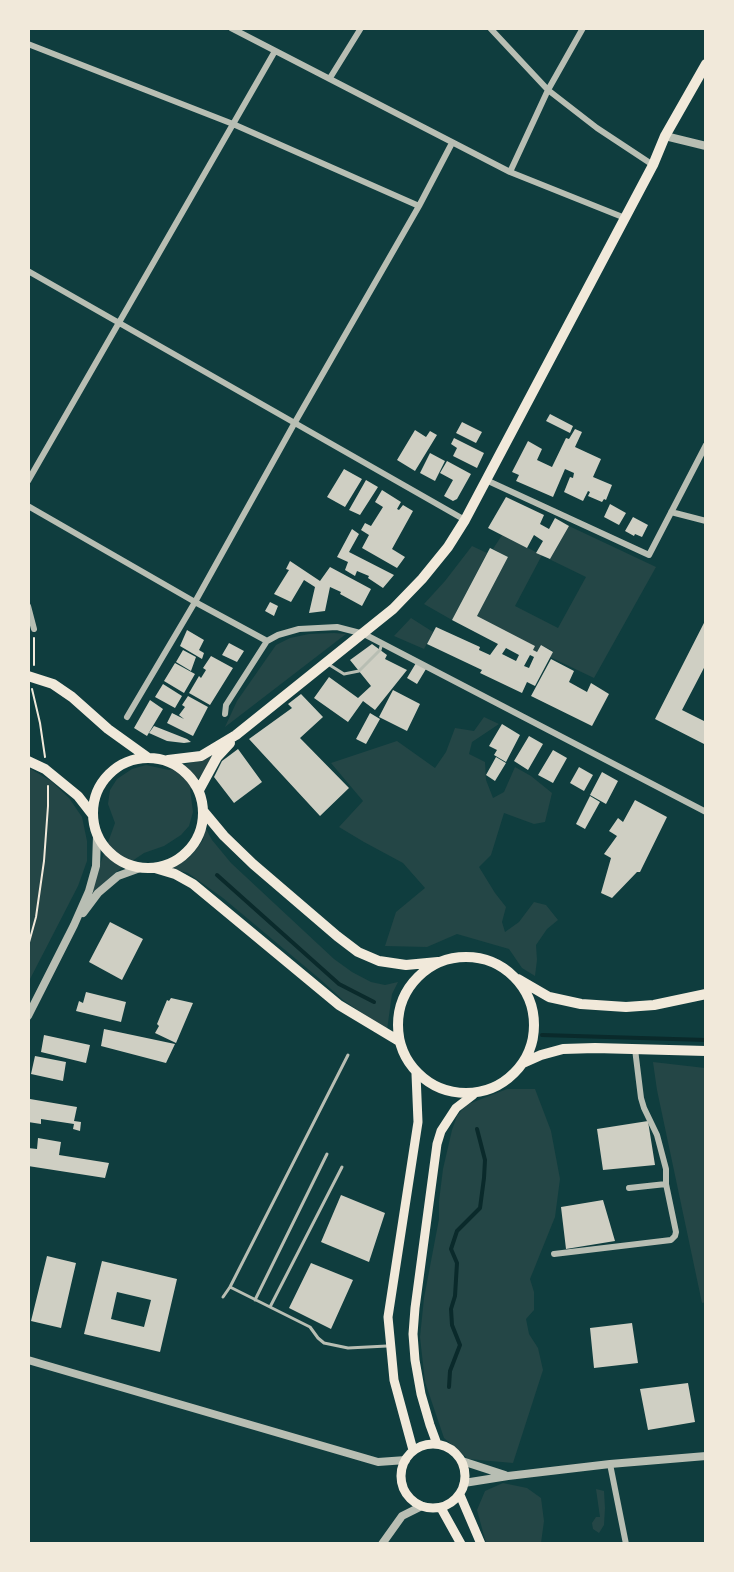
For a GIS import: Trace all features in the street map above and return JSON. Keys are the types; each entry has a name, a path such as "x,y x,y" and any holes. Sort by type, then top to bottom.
{"main road":[{"path":"168,760 187,772 199,790 204,812 200,834 188,852 171,864 154,868 128,865 109,854 97,836 92,814 96,793 108,774 125,762 147,757 168,760 201,756 236,735 393,609 448,547 465,520 705,64"},
{"path":"31,679 52,684 72,697 108,729 147,757"},
{"path":"199,790 217,757 236,735"},
{"path":"28,761 45,769 78,796 92,814"},
{"path":"204,812 224,836 253,864 337,936 358,952 379,962 406,965 471,956 503,967 516,978 549,997 581,1004 626,1007 705,994"},
{"path":"154,868 175,874 193,884 339,1005 399,1041"},
{"path":"413,1450 394,1380 388,1317 418,1122 416,1074 399,1041 399,1009 413,981 438,962"},
{"path":"416,1074 433,1086 452,1094 473,1095 496,1088 516,1074 530,1051 535,1026 530,1000 516,978"},
{"path":"523,1063 563,1049 705,1051"},
{"path":"437,1444 421,1394 413,1325 437,1144 441,1131 456,1108 473,1095"},
{"path":"424,1444 437,1444 453,1451 462,1461 464,1483 459,1495 451,1503 441,1508 426,1509 410,1500 403,1491 400,1476 407,1455 424,1444"},
{"path":"459,1495 481,1544"},
{"path":"441,1508 461,1544"}],"street":[{"path":"231,28 510,172 625,218"},
{"path":"330,78 361,28"},
{"path":"490,28 548,90 597,128 653,165"},
{"path":"510,172 548,90 583,28"},
{"path":"28,44 232,124 419,206"},
{"path":"28,482 274,51"},
{"path":"666,136 705,146"},
{"path":"127,717 195,602 294,423 419,206 452,143"},
{"path":"28,271 465,520"},
{"path":"486,480 649,555 705,445"},
{"path":"28,506 267,641"},
{"path":"671,512 705,521"},
{"path":"28,606 34,628"},
{"path":"225,714 226,705 267,641 299,629 337,627 364,634 382,643 705,812"},
{"path":"28,1016 89,891 96,866 97,836"},
{"path":"74,925 99,893 118,876 141,868"},
{"path":"554,1254 671,1240 675,1236 666,1184 666,1169 657,1135 641,1098 635,1049"},
{"path":"628,1188 666,1184"},
{"path":"28,1360 378,1462 406,1460"},
{"path":"464,1483 610,1464 705,1456"},
{"path":"462,1461 508,1476"},
{"path":"610,1464 626,1544"},
{"path":"382,1544 402,1516 422,1506"}],"lane":[{"path":"327,663 344,674 359,671 380,650 382,643"},
{"path":"224,1297 348,1055"},
{"path":"255,1300 327,1154"},
{"path":"270,1307 342,1167"},
{"path":"230,1287 310,1327 324,1343 348,1348 390,1346"}],"path":[{"path":"34,628 31,679 46,764"},
{"path":"28,946 36,916 44,861 48,785"}],"shaded area":[{"path":"569,526 656,567 594,678 550,657 553,651 541,645 537,652 533,650 534,646 477,616 508,557 493,549 502,535 542,555 515,606 558,628 586,577 549,559"},
{"path":"472,546 487,553 452,620 424,604"},
{"path":"411,618 433,632 424,649 394,636"},
{"path":"309,634 346,634 225,727 237,701 276,645 290,638"},
{"path":"484,717 499,724 472,742 469,754 485,762 486,780 493,798 504,792 515,767 531,776 552,793 545,822 534,824 504,813 491,855 479,867 506,907 502,922 505,932 519,922 534,902 546,905 558,920 547,929 536,945 535,976 522,968 509,949 457,934 427,947 385,946 396,912 425,888 403,863 339,827 363,801 331,763 397,741 435,768 446,752 455,728 474,731"},
{"path":"224,746 190,789 193,812 189,826 181,835 164,846 144,853 116,872 99,887 85,906 115,823 108,804 110,790 117,779 132,769 146,765 169,770 202,759"},
{"path":"29,768 51,781 69,798 82,817 87,841 87,861 78,886 29,981"},
{"path":"205,827 212,840 231,863 334,959 371,982 385,985 398,982 392,994 387,1030 343,1000 223,898 188,873 169,868 190,857 203,840"},
{"path":"653,1062 705,1068 706,1302 702,1303 657,1090"},
{"path":"507,1089 535,1089 551,1131 560,1179 555,1217 530,1279 534,1292 534,1310 526,1319 529,1334 538,1348 543,1370 513,1463 468,1459 444,1438 425,1382 420,1337 424,1298 439,1219 443,1169 452,1130 457,1116 466,1105"},
{"path":"503,1483 527,1488 541,1498 544,1521 541,1543 486,1543 477,1510 485,1491"},
{"path":"596,1489 604,1491 604,1525 599,1533 593,1529 592,1523 596,1517 600,1517"}],"building":[{"path":"550,414 573,426 570,433 546,421"},
{"path":"462,422 482,432 476,443 456,433"},
{"path":"575,429 582,432 575,447 601,459 593,477 612,485 606,500 602,502 588,496 590,492 588,491 583,501 564,492 574,473 565,469 553,497 516,481 519,475 512,472 528,441 542,449 537,460 552,467 566,438 569,439"},
{"path":"415,430 426,437 430,431 437,435 415,471 397,460"},
{"path":"454,438 484,453 477,468 453,456 457,448 451,444"},
{"path":"430,453 445,461 435,481 420,473"},
{"path":"447,461 471,474 457,499 453,501 444,496 453,480 440,473"},
{"path":"344,469 362,479 345,507 327,497"},
{"path":"366,480 378,487 360,515 349,510"},
{"path":"382,490 401,502 397,509 399,510 403,505 413,511 392,549 405,557 397,568 362,548 369,535 361,530 365,523 371,526 383,507 375,502"},
{"path":"506,497 544,515 540,524 549,529 555,518 569,526 550,559 536,553 543,541 534,535 527,548 488,528"},
{"path":"610,504 626,513 619,525 604,517"},
{"path":"633,517 648,525 642,537 625,531"},
{"path":"352,529 359,534 349,552 394,575 383,588 368,578 369,576 357,571 355,576 345,570 348,562 337,557"},
{"path":"490,548 508,557 477,616 535,646 533,650 537,652 541,645 553,652 535,686 527,682 522,693 480,673 482,670 427,644 436,627 480,647 479,650 490,655 498,644 452,620","holes":["506,648 519,655 516,661 502,654","530,655 534,657 529,668 524,666"]},
{"path":"290,561 320,581 330,567 371,589 362,606 330,587 325,611 309,613 315,587 304,580 291,602 274,594 289,570 286,569"},
{"path":"270,602 278,606 274,616 265,611"},
{"path":"706,619 706,664 682,710 706,722 706,745 655,719"},
{"path":"187,630 204,640 199,650 204,653 202,659 180,646"},
{"path":"229,643 244,651 237,662 222,655"},
{"path":"372,644 387,655 385,659 407,670 375,710 363,701 348,722 314,698 329,677 358,698 371,686 350,660"},
{"path":"183,650 196,657 191,671 176,662"},
{"path":"211,656 233,668 210,705 189,693 199,676 201,678 206,670 203,668"},
{"path":"551,659 574,671 569,682 587,692 591,683 609,694 592,726 531,696"},
{"path":"175,663 195,674 184,693 164,681"},
{"path":"416,663 426,669 417,684 407,678"},
{"path":"163,684 182,696 175,708 155,697"},
{"path":"393,690 420,704 407,731 379,717"},
{"path":"301,694 323,717 300,738 349,788 320,816 249,739 292,708 288,704"},
{"path":"188,696 208,707 193,736 167,723 172,713 184,719 179,715 185,707 182,705"},
{"path":"150,700 163,709 147,736 134,728"},
{"path":"370,713 380,719 366,744 356,739"},
{"path":"502,724 520,735 506,762 494,755 497,750 489,746"},
{"path":"154,726 191,742 167,741 149,733"},
{"path":"529,736 543,744 528,770 514,761"},
{"path":"238,749 262,782 234,803 214,777 222,761"},
{"path":"553,750 567,758 553,783 538,775"},
{"path":"496,757 506,763 495,781 486,775"},
{"path":"579,767 593,775 584,791 570,783"},
{"path":"602,772 618,781 606,804 590,795"},
{"path":"590,796 600,802 585,829 576,824"},
{"path":"635,800 667,817 640,872 637,872 612,898 601,893 611,858 604,854 617,836 609,831 618,818 623,822"},
{"path":"110,922 143,939 122,980 89,962"},
{"path":"86,992 126,1002 121,1022 76,1011 79,1001 83,1003"},
{"path":"171,998 193,1003 176,1043 155,1033 167,1000"},
{"path":"104,1029 175,1044 166,1063 101,1046"},
{"path":"44,1035 90,1045 86,1063 41,1052"},
{"path":"35,1056 66,1062 63,1081 31,1074"},
{"path":"30,1099 77,1107 74,1121 81,1122 80,1131 73,1129 74,1124 41,1119 41,1124 28,1122"},
{"path":"648,1121 655,1165 603,1170 597,1129"},
{"path":"38,1138 61,1142 59,1155 109,1163 105,1178 28,1166 28,1148 37,1149"},
{"path":"341,1195 385,1213 369,1262 321,1242"},
{"path":"603,1200 615,1241 566,1249 561,1207"},
{"path":"47,1256 76,1263 61,1328 31,1321"},
{"path":"102,1261 177,1279 160,1352 84,1334","holes":["117,1292 151,1300 144,1327 111,1319"]},
{"path":"311,1263 353,1280 331,1329 289,1308"},
{"path":"632,1323 638,1363 594,1368 590,1328"},
{"path":"688,1383 695,1422 648,1430 640,1389"}],"waterway":[{"path":"217,875 339,984 374,1002"},
{"path":"542,1035 706,1040"},
{"path":"449,1387 450,1371 460,1345 452,1325 451,1309 455,1296 457,1263 451,1249 457,1231 480,1208 485,1160 477,1129"}]}
